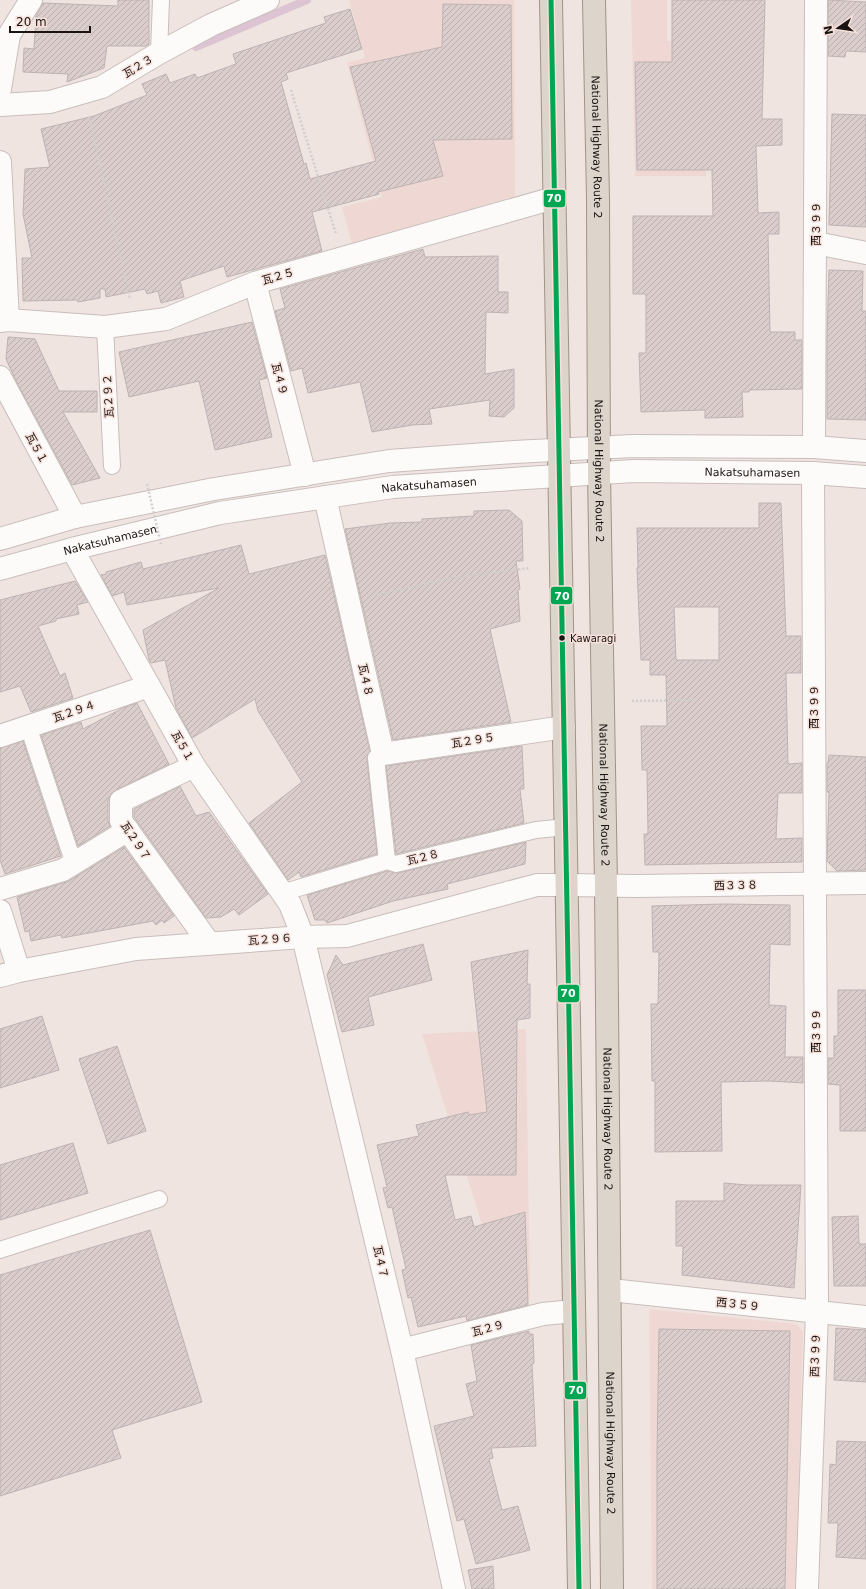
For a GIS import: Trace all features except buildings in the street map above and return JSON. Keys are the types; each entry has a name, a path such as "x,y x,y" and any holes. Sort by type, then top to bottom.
{"highway":[{"path":"551,0 559,450 558,476 566,827 579,1589"},
{"name":"National Highway Route 2","path":"594,0 598,199 598,474 606,885 612,1589"}],"street":[{"path":"0,89 9,35 31,0"},
{"name":"瓦２３","path":"0,105 50,102 102,87 159,53 211,25 268,0"},
{"name":"西３９９","path":"814,448 816,0"},
{"path":"0,162 4,320"},
{"name":"瓦２５","path":"4,320 105,327 166,319 255,283 554,198"},
{"path":"816,243 866,253"},
{"name":"瓦４９","path":"255,283 305,474"},
{"name":"瓦５１","path":"0,378 75,517"},
{"path":"0,539 75,517 214,489 390,461 599,447 814,448 866,451"},
{"name":"Nakatsuhamasen","path":"0,569 72,548 220,513 393,487 633,471 813,473 866,477"},
{"name":"西３９９","path":"806,1589 817,1312 813,473"},
{"name":"瓦４８","path":"325,497 383,754"},
{"name":"瓦５１","path":"72,548 194,766 290,904 303,937"},
{"name":"瓦２９４","path":"0,736 149,686"},
{"name":"瓦２９５","path":"383,754 564,727"},
{"name":"瓦２９７","path":"194,766 121,801 121,820 209,943"},
{"path":"0,889 64,870 128,830"},
{"name":"西３３８","path":"567,885 866,883"},
{"name":"瓦２９６","path":"10,974 136,949 303,937 347,936 536,885 567,885"},
{"path":"0,911 10,974"},
{"name":"瓦４７","path":"303,937 402,1350 454,1589"},
{"name":"西３５９","path":"610,1290 866,1317"},
{"name":"瓦２９","path":"402,1350 543,1314 574,1310"}],"lane":[{"path":"159,53 161,0"},
{"name":"瓦２９２","path":"105,327 112,466"},
{"path":"28,726 74,864"},
{"path":"383,754 376,758 387,861"},
{"name":"瓦２８","path":"282,893 387,861 396,864 536,830 566,827"},
{"path":"0,1250 159,1199"}],"path":[{"path":"291,90 344,258"},
{"path":"84,92 136,323"},
{"path":"147,484 161,544"},
{"path":"349,602 457,577 530,568"},
{"path":"632,701 695,700"}],"shaded area":[{"path":"349,0 514,0 515,196 352,244 342,207 382,197 347,63 365,58"},
{"path":"631,0 667,0 667,41 704,41 706,176 635,176"},
{"path":"526,1029 530,1300 507,1304 422,1034"},
{"path":"649,1309 797,1324 803,1332 796,1589 652,1589"}],"waterway":[{"path":"196,47 307,0"}],"transit line":[{"name":"70","path":"551,0 579,1589"}],"place":[{"name":"Kawaragi","path":"562,638"}]}
